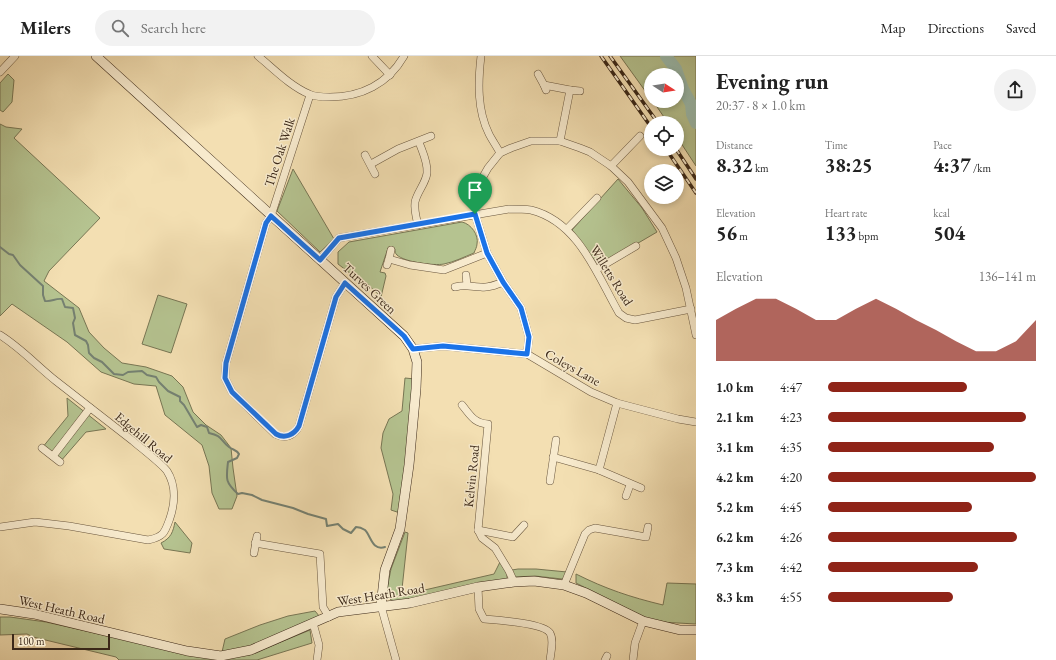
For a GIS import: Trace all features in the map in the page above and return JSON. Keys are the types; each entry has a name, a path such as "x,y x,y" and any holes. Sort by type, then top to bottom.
{"street":[{"path":"0,72 14,56"},
{"name":"Turves Green","path":"96,56 404,336 413,349 418,362 409,465 400,529 385,570 381,606"},
{"path":"258,56 298,88 310,95 342,97 372,88 382,82 390,75 404,56"},
{"path":"372,56 390,75"},
{"path":"481,56 479,94 481,110 489,133 500,153"},
{"path":"538,74 545,88 580,91"},
{"path":"560,141 570,90"},
{"name":"The Oak Walk","path":"310,95 271,216 266,223 226,363 225,378 232,392 279,436 284,437 293,434 299,426 336,297 345,283"},
{"path":"370,164 398,149 432,136"},
{"path":"611,166 640,136"},
{"path":"527,354 529,337 521,308 503,282 487,253 475,214 475,199 480,182 488,168 500,153 531,141 560,141 590,152 611,166 628,182 662,228 686,288 696,335"},
{"path":"418,225 415,202 427,172 419,142"},
{"path":"365,155 376,174"},
{"path":"567,229 597,198"},
{"name":"Willetts Road","path":"320,260 339,238 509,209 531,210 553,219 567,229 597,270 619,313 626,318 635,320 691,309"},
{"path":"597,270 636,246"},
{"path":"391,250 388,262 444,270 487,253"},
{"path":"466,275 467,285"},
{"path":"455,287 467,285 482,288 491,287 503,282"},
{"name":"Edgehill Road","path":"0,335 12,343 54,380 167,470 172,481 174,496 171,516 163,535 156,539 148,540 69,526 35,522 0,527"},
{"name":"Coleys Lane","path":"413,349 443,346 527,354 591,392 617,402 678,419 696,422"},
{"path":"598,470 617,402"},
{"name":"Kelvin Road","path":"462,405 476,422 491,425 478,530"},
{"path":"53,456 90,408"},
{"path":"550,481 556,440"},
{"path":"42,448 60,462"},
{"path":"553,457 598,470 630,485 641,488"},
{"path":"626,496 630,485"},
{"path":"478,530 513,536 524,525"},
{"path":"564,585 585,534 589,530 595,528 646,537 648,527"},
{"path":"478,530 482,538 495,548 514,582"},
{"path":"254,553 257,536"},
{"path":"255,543 320,554 323,607 329,617"},
{"name":"West Heath Road","path":"0,609 34,614 187,651 221,656 251,650 338,612 415,602 478,587 534,581 564,585 586,593 643,621 680,630 696,630"},
{"path":"478,587 479,609 484,619 537,625 547,629 552,639 550,660"},
{"path":"381,606 396,660"},
{"path":"633,660 635,643 643,621"},
{"path":"313,623 319,645 317,660"}],"green space":[{"path":"620,56 696,56 696,166 684,148 684,116 663,116 658,108 684,108 684,68 644,68 644,89"},
{"path":"8,74 14,80 12,102 3,112 0,110 0,83"},
{"path":"0,124 6,127 22,129 14,138 100,218 49,271 44,281 79,308 89,332 104,348 122,363 146,367 172,376 183,387 193,412 206,425 221,435 231,448 237,496 232,509 219,509 212,493 209,466 202,445 165,415 156,386 134,384 101,372 67,342 12,304 0,316"},
{"path":"293,169 334,239 320,252 277,211"},
{"path":"618,179 642,208 657,232 599,266 572,230"},
{"path":"462,222 474,230 477,237 477,245 474,253 455,261 439,264 419,263 406,260 396,254 395,249 388,248 380,272 385,273 386,276 381,297 358,275 355,277 338,264 338,252 349,242"},
{"path":"158,295 187,304 171,353 142,344"},
{"path":"405,378 415,379 400,513 391,510 393,494 381,448 383,433 389,419 402,411"},
{"path":"67,398 106,429 86,432 60,462 42,448 68,416"},
{"path":"175,522 192,543 190,553 164,549 161,543 171,534"},
{"path":"405,532 408,533 402,589 403,595 494,574 500,562 507,574 507,579 424,598 395,601 391,600 386,594 391,569"},
{"path":"518,569 567,572 565,578 562,579 535,576 515,577 512,570"},
{"path":"576,574 618,592 663,605 667,583 696,584 696,624 660,622 645,618 576,583"},
{"path":"315,611 320,617 250,647 222,652 225,639 288,616"},
{"path":"0,617 46,622 197,656 249,655 310,630 312,643 257,660 119,660 116,657 33,637 27,634 0,635"}],"waterway":[{"path":"666,56 676,69 683,89 691,104 692,114 696,123"},
{"path":"0,247 9,254 13,255 20,265 43,286 45,301 62,299 65,307 73,308 75,318 73,323 75,335 86,341 89,353 94,358 102,362 114,374 123,375 128,372 142,371 147,375 156,377 168,391 180,397 180,401 197,427 201,425 207,427 209,433 219,437 239,454 237,458 228,462 227,476 227,480 238,494 242,493 252,495 262,500 326,519 327,526 338,524 343,529 351,533 356,527 360,528 365,530 372,542 377,547 385,547"}],"railway":[{"path":"601,56 644,117"},
{"path":"610,56 653,116"},
{"path":"671,156 696,193"},
{"path":"681,156 696,179"}],"route":[{"path":"475,214 487,253 503,282 521,308 529,337 527,354 443,346 428,346 413,349 404,336 345,283 336,297 299,426 293,434 284,437 276,434 232,392 225,378 226,363 266,223 271,216 320,260 339,238 475,214"}]}
